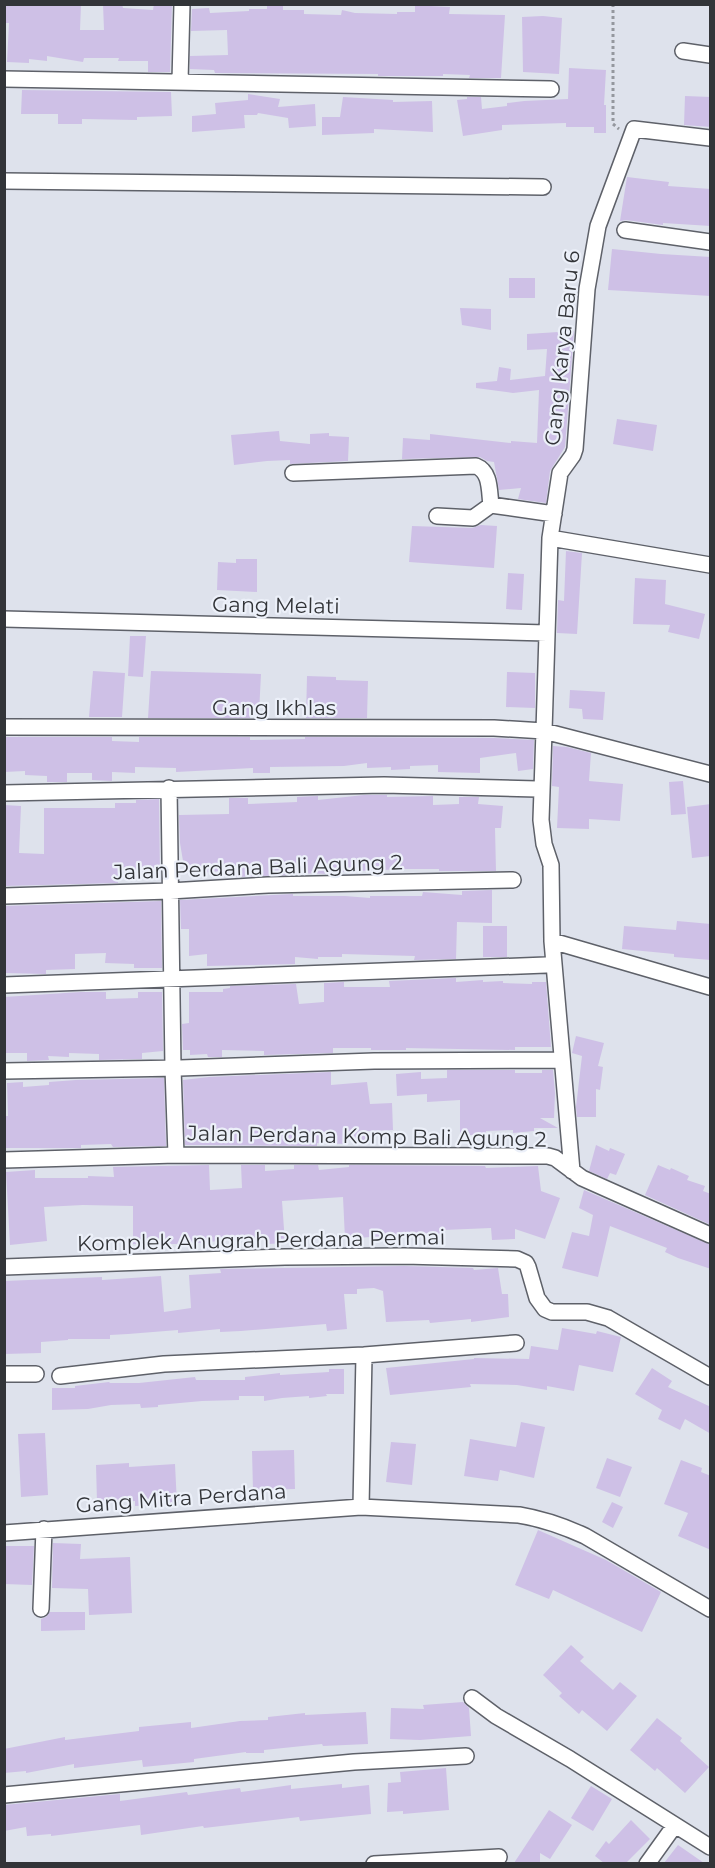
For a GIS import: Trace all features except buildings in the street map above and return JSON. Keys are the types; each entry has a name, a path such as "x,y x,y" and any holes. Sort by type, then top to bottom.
{"street":[{"path":"180,81 182,4"},
{"path":"683,51 711,55"},
{"path":"4,79 551,88"},
{"path":"634,129 711,138"},
{"name":"Gang Karya Baru 6","path":"572,1171 552,941 550,865 544,843 542,820 550,538 560,473 575,449 587,289 598,226 634,129"},
{"path":"4,181 543,187"},
{"path":"625,230 711,242"},
{"path":"293,473 476,466 485,472 487,477 491,505"},
{"path":"437,516 473,518 491,505 554,514"},
{"path":"550,538 711,565"},
{"name":"Gang Melati","path":"4,619 547,633"},
{"name":"Gang Ikhlas","path":"4,727 448,728 544,731"},
{"path":"544,731 711,774"},
{"path":"4,793 384,785 537,789"},
{"path":"169,788 176,1155"},
{"name":"Jalan Perdana Bali Agung 2","path":"4,896 170,891 268,885 513,880"},
{"path":"552,941 711,987"},
{"path":"4,985 546,965"},
{"path":"4,1071 374,1061 562,1060"},
{"name":"Jalan Perdana Komp Bali Agung 2","path":"4,1160 176,1155 548,1156 555,1158 589,1181 711,1235"},
{"name":"Komplek Anugrah Perdana Permai","path":"4,1267 285,1257 404,1256 517,1259 526,1263 537,1298 544,1309 552,1312 587,1312 608,1318 711,1377"},
{"path":"60,1376 164,1364 364,1355 516,1343"},
{"path":"361,1507 364,1355"},
{"path":"4,1374 36,1374"},
{"name":"Gang Mitra Perdana","path":"4,1533 361,1507 519,1515 542,1519 585,1536 711,1609"},
{"path":"40,1609 44,1529"},
{"path":"472,1698 496,1716 711,1847"},
{"path":"4,1795 354,1762 466,1756"},
{"path":"647,1863 675,1825"},
{"path":"374,1863 499,1857"}],"path":[{"path":"613,4 613,124 618,129 634,129"}]}
